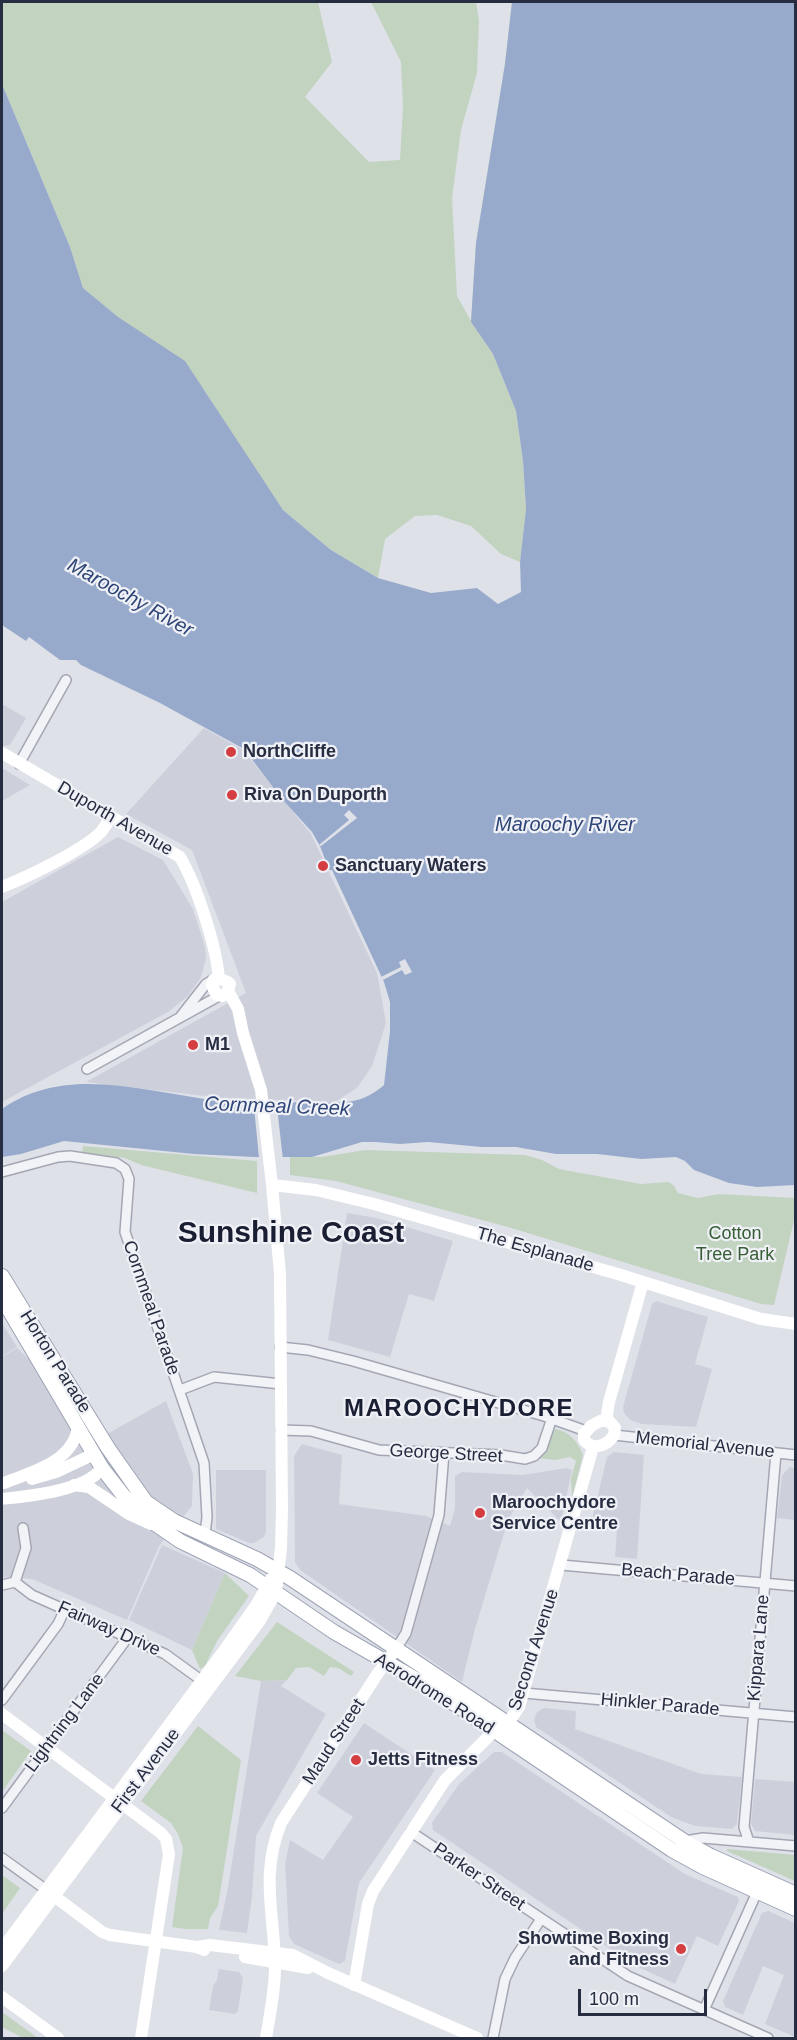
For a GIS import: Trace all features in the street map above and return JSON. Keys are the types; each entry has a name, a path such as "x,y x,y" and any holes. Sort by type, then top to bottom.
{"main road":[{"name":"Horton Parade","path":"2,1276 108,1448"},
{"name":"Horton Parade","path":"2,1298 94,1454"},
{"path":"94,1454 108,1448"},
{"path":"102,1468 108,1448"},
{"name":"Aerodrome Road","path":"108,1448 146,1502 174,1521 251,1556 278,1571 684,1841 711,1856 795,1894"},
{"name":"Aerodrome Road","path":"94,1454 102,1468 129,1501 160,1528 180,1541 244,1572 334,1632 428,1686 672,1850 703,1867 795,1909"}],"street":[{"path":"19,764 66,680"},
{"name":"Duporth Avenue","path":"2,753 180,857 188,870 214,948 217,979"},
{"path":"2,887 16,882 86,843 102,831 111,816"},
{"path":"87,1069 224,994 230,983 217,979 207,983 182,1016"},
{"path":"224,994 239,1012 242,1031 259,1082 272,1185 280,1274 282,1541 278,1571"},
{"name":"Cornmeal Parade","path":"2,1172 70,1156 116,1163 125,1169 129,1179 125,1232 197,1438 205,1470 205,1535"},
{"name":"The Esplanade","path":"272,1185 316,1190 374,1204 643,1282 761,1319 795,1324"},
{"path":"606,1421 609,1402 643,1282"},
{"path":"280,1347 340,1357 552,1418 586,1431"},
{"path":"180,1390 214,1377 281,1384"},
{"name":"George Street","path":"281,1430 311,1431 379,1450 501,1455 521,1459 530,1458 542,1448 552,1418"},
{"path":"606,1421 615,1428 614,1435 604,1444 593,1447 584,1440 586,1431 596,1423 606,1421"},
{"path":"3,1483 42,1468 58,1458 73,1444 78,1427"},
{"name":"Memorial Avenue","path":"614,1435 795,1455"},
{"name":"Second Avenue","path":"354,1985 369,1897 445,1780 494,1731 508,1723 519,1707 593,1447"},
{"name":"Maud Street","path":"266,2038 275,1977 269,1881 274,1840 281,1823 405,1634 436,1527 444,1453"},
{"name":"Kippara Lane","path":"749,1842 744,1827 776,1453"},
{"path":"3,1483 48,1475 94,1454"},
{"path":"2,1500 42,1494 72,1485 91,1477 102,1468"},
{"path":"72,1485 89,1487 129,1514 160,1528"},
{"path":"2,1585 15,1582 26,1548 23,1528"},
{"name":"Beach Parade","path":"561,1565 795,1586"},
{"name":"First Avenue","path":"2,1949 49,1893 118,1800 259,1622 278,1571"},
{"name":"Fairway Drive","path":"15,1582 32,1594 65,1610 165,1654 201,1680"},
{"name":"First Avenue","path":"118,1800 201,1680 257,1604 271,1589"},
{"path":"2,1700 58,1624 65,1610"},
{"name":"Lightning Lane","path":"2,1808 128,1637"},
{"name":"Hinkler Parade","path":"524,1693 795,1717"},
{"path":"2,1714 161,1833 168,1846 169,1854 141,2038"},
{"name":"Parker Street","path":"411,1832 627,1976 768,2038"},
{"path":"684,1841 703,1838 795,1846"},
{"path":"2,1858 102,1932 155,1942 197,1947 210,1944 275,1956 298,1957 354,1985 477,2038"},
{"path":"705,2010 757,1892"},
{"name":"First Avenue","path":"2,1966 49,1893"},
{"path":"493,2038 505,1979 515,1958 541,1919"},
{"path":"2,1997 58,2038"}],"shaded area":[{"path":"2,704 26,718 10,745 3,746 2,745"},
{"path":"204,728 243,750 311,834 377,973 386,1023 372,1066 357,1088 335,1102 222,1098 86,1082 246,993 192,850 126,814"},
{"path":"2,768 30,785 2,801"},
{"path":"118,837 163,860 193,909 205,947 206,959 201,977 188,996 168,1012 2,1102 2,902"},
{"path":"347,1213 377,1218 453,1241 434,1301 409,1294 390,1357 328,1340"},
{"path":"656,1301 708,1317 695,1364 712,1369 696,1427 642,1424 630,1420 624,1413 623,1407 652,1304"},
{"path":"2,1323 17,1347 2,1356"},
{"path":"17,1348 107,1434 166,1401 193,1474 192,1506 159,1546 127,1620 32,1579 2,1577 2,1357"},
{"path":"302,1444 342,1455 339,1504 426,1516 450,1526 455,1508 455,1476 462,1472 523,1475 566,1468 572,1470 561,1522 527,1488 508,1520 475,1629 462,1682 300,1570 295,1562 294,1456"},
{"path":"614,1452 644,1455 637,1559 615,1557 617,1530 590,1528 607,1457"},
{"path":"790,1467 795,1468 795,1520 777,1518 782,1475"},
{"path":"216,1470 266,1470 266,1532 264,1537 254,1543 249,1543 216,1529"},
{"path":"162,1545 225,1573 192,1650 129,1620"},
{"path":"287,1680 281,1686 326,1714 256,1836 247,1933 219,1930 261,1681"},
{"path":"544,1708 576,1711 575,1729 701,1774 742,1777 737,1824 732,1829 695,1826 671,1817 536,1727 534,1720 537,1712"},
{"path":"364,1723 435,1770 359,1883 345,1961 339,1964 294,1944 289,1936 285,1864 290,1840 323,1860 353,1817 317,1793"},
{"path":"494,1752 502,1752 685,1874 738,1897 739,1901 718,1946 697,1936 675,1984 636,1966 433,1830 432,1823 459,1784"},
{"path":"755,1779 795,1782 795,1835 755,1831 751,1824"},
{"path":"768,1911 795,1923 795,2037 765,2024 784,1975 763,1966 743,2015 725,2007 723,2001 762,1913"},
{"path":"219,1969 239,1972 243,1978 238,2011 235,2014 209,2010 213,1986"}],"green space":[{"path":"2,2 318,2 332,62 305,97 369,162 400,160 403,108 401,62 371,2 476,2 479,20 477,73 461,130 452,198 457,296 471,321 476,243 505,64 512,2 620,2 471,322 493,354 516,411 523,461 526,509 520,562 501,554 471,526 437,515 415,516 385,539 378,578 331,550 283,510 205,391 83,288 70,247 2,84"},
{"path":"83,1146 257,1161 257,1193 141,1165 125,1158 82,1153"},
{"name":"Cotton Tree Park","path":"365,1150 525,1155 542,1160 559,1169 641,1184 669,1182 678,1193 698,1198 719,1194 795,1198 795,1216 774,1305 761,1304 508,1227 336,1181 290,1175 290,1157 322,1157"},
{"path":"556,1429 573,1438 583,1455 572,1498 571,1478 576,1461 570,1457 555,1460 537,1458 547,1447"},
{"path":"225,1573 249,1596 217,1641 205,1666 200,1669 192,1650"},
{"path":"277,1622 354,1672 351,1676 338,1668 330,1667 324,1676 309,1667 296,1668 287,1680 261,1681 235,1676"},
{"path":"198,1726 241,1760 218,1906 210,1918 208,1929 185,1929 172,1927 183,1848 171,1823 141,1801"},
{"path":"2,1730 31,1751 2,1792"},
{"path":"727,1849 795,1855 795,1881 727,1851"},
{"path":"2,1875 20,1888 2,1914"},
{"path":"2,2012 38,2038 23,2038 2,2027"}],"water":[{"name":"Maroochy River","path":"512,2 795,2 795,1185 757,1187 729,1183 694,1170 685,1161 676,1157 641,1159 597,1154 556,1154 516,1147 482,1147 428,1142 400,1144 362,1142 312,1157 254,1157 194,1154 64,1141 21,1154 2,1157 2,1109 27,1095 53,1087 81,1084 108,1085 241,1103 348,1102 366,1097 384,1085 390,1031 390,1002 384,982 312,832 282,799 244,749 160,703 81,665 76,660 60,660 29,637 26,641 2,625 2,84 70,247 83,288 118,317 185,361 283,510 331,550 378,578 431,593 477,588 498,604 521,592 520,562 526,509 523,461 516,411 493,354 471,322 476,243 505,64"}],"pier":[{"path":"349,810 357,818 321,846 319,845 349,820 344,815"},
{"path":"405,959 412,972 405,975 402,970 381,981 379,978 401,967 399,962"},
{"path":"254,1107 277,1107 283,1160 259,1158"}],"place":[{"name":"NorthCliffe","path":"231,752"},
{"name":"Riva On Duporth","path":"232,795"},
{"name":"Sanctuary Waters","path":"323,866"},
{"name":"M1","path":"193,1045"},
{"name":"Maroochydore Service Centre","path":"480,1513"},
{"name":"Jetts Fitness","path":"356,1760"},
{"name":"Showtime Boxing and Fitness","path":"681,1949"}],"district":[{"name":"Sunshine Coast","path":"291,1234"},
{"name":"MAROOCHYDORE","path":"459,1409"}],"water label":[{"name":"Cornmeal Creek","path":"277,1107"}]}
